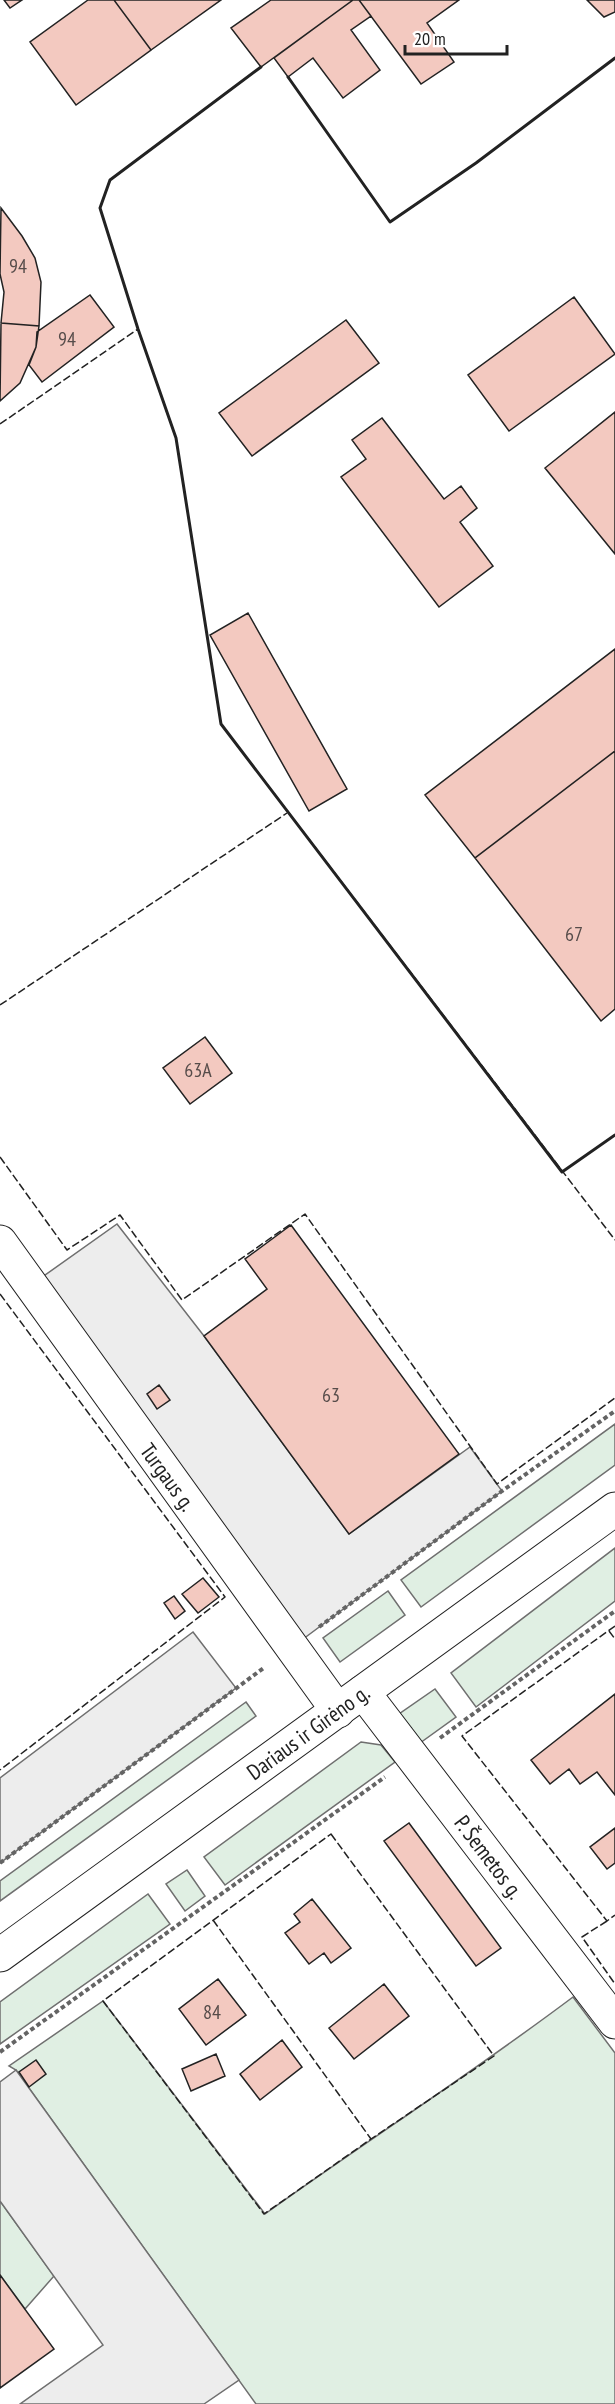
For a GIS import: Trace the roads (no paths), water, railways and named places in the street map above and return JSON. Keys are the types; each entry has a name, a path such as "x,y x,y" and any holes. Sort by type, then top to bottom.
{"main road":[{"name":"Turgaus g.","path":"0,1242 350,1702"},
{"name":"Dariaus ir Girėno g.","path":"0,1956 615,1509"},
{"name":"P. Šemetos g.","path":"350,1702 413,1758 615,2022"}]}
